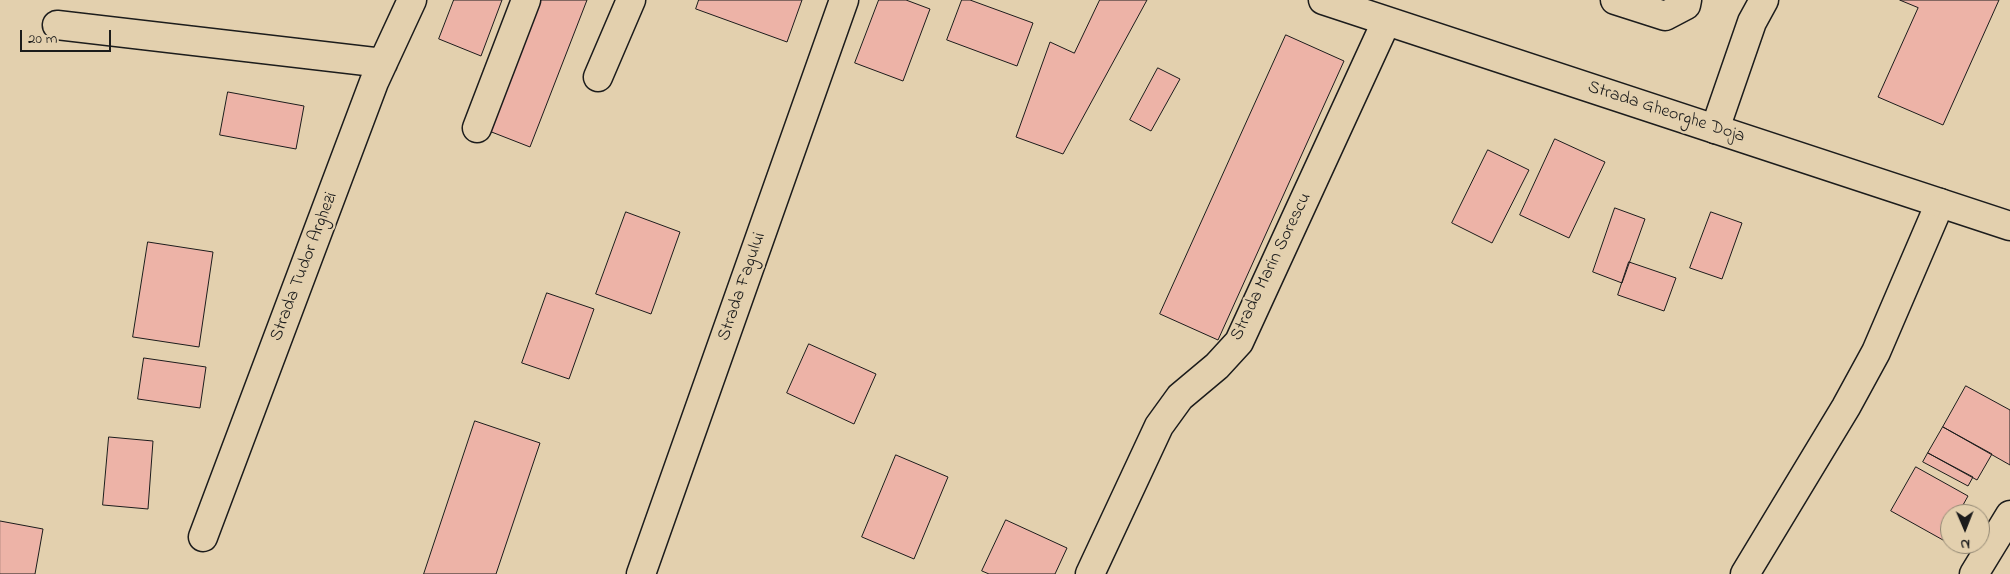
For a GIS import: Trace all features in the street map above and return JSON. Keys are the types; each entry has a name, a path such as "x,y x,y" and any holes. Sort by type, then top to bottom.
{"street":[{"name":"Strada Tudor Arghezi","path":"203,537 374,82 412,0"},
{"path":"477,128 526,0"},
{"path":"598,77 631,0"},
{"name":"Strada Fagului","path":"641,574 844,0"},
{"name":"Strada Gheorghe Doja","path":"1323,0 2010,226"},
{"path":"1614,0 1665,16 1686,5 1687,0"},
{"path":"1715,129 1755,7"},
{"name":"Strada Marin Sorescu","path":"1090,574 1160,426 1180,397 1217,366 1238,342 1386,22"},
{"path":"57,25 383,63"},
{"path":"1745,574 1846,407 1876,352 1924,245 1940,203"},
{"path":"1974,574 2010,515"}],"building":[{"path":"454,0 502,0 481,56 439,39"},
{"path":"540,0 587,0 530,147 489,131"},
{"path":"699,0 802,0 787,42 696,9"},
{"path":"879,0 906,0 930,9 903,81 855,63"},
{"path":"962,0 970,0 1033,23 1017,66 947,40"},
{"path":"1100,0 1147,0 1063,154 1016,137 1050,42 1074,53"},
{"path":"1900,0 1999,0 1943,125 1878,97 1918,8"},
{"path":"1286,35 1344,61 1218,340 1160,314"},
{"path":"1158,68 1180,79 1151,131 1130,120"},
{"path":"228,92 304,106 296,149 220,135"},
{"path":"1555,139 1605,162 1569,238 1520,215"},
{"path":"1488,150 1529,170 1492,243 1452,223"},
{"path":"1615,208 1645,219 1622,283 1593,272"},
{"path":"626,212 680,232 651,314 596,294"},
{"path":"1711,212 1742,223 1722,279 1690,268"},
{"path":"148,242 213,252 199,347 133,337"},
{"path":"1629,262 1676,278 1664,311 1618,295"},
{"path":"547,293 594,309 569,379 522,363"},
{"path":"809,344 876,374 854,424 787,393"},
{"path":"144,358 206,367 200,408 138,399"},
{"path":"1966,386 2010,410 2010,465 1943,427"},
{"path":"475,421 540,443 496,574 424,574"},
{"path":"1943,427 1992,454 1977,480 1928,453"},
{"path":"109,437 153,441 148,509 103,505"},
{"path":"1928,453 1973,477 1968,486 1923,462"},
{"path":"896,455 948,477 914,559 862,537"},
{"path":"1916,467 1968,496 1964,504 1940,504 1940,538 1891,511"},
{"path":"1006,520 1067,548 1055,574 989,574 982,571"},
{"path":"0,521 43,529 35,574 0,574"}]}
